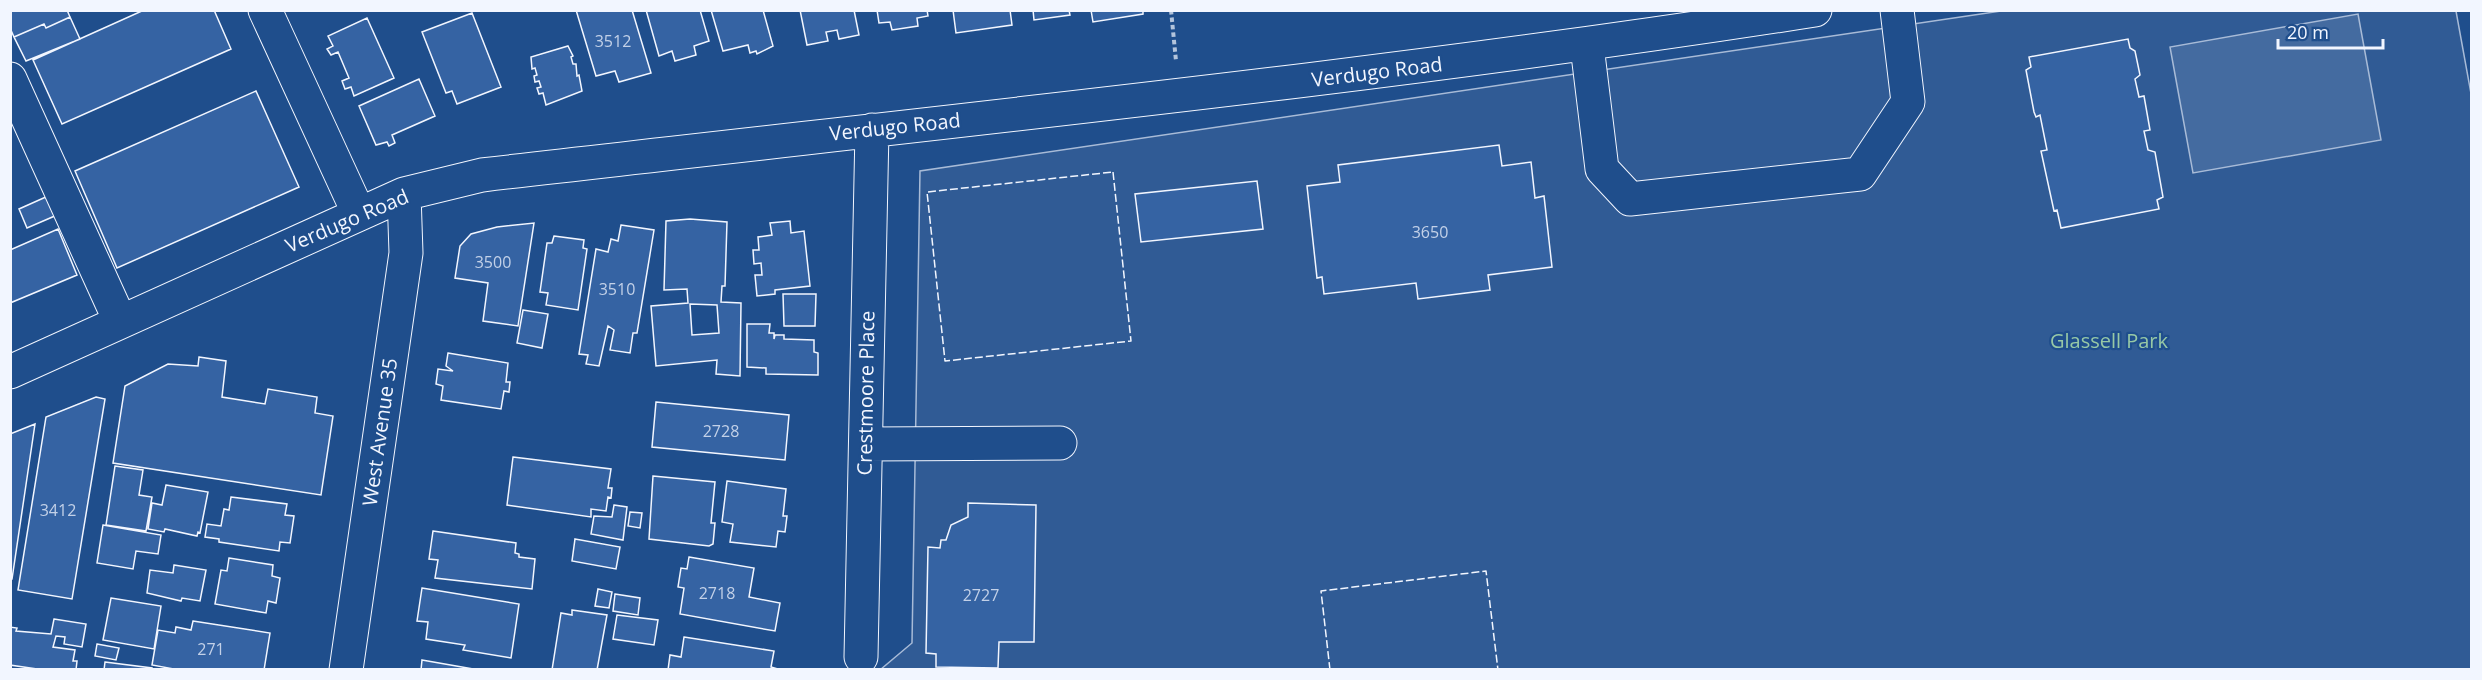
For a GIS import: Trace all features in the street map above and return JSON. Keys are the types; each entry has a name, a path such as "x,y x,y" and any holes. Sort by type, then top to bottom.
{"street":[{"path":"265,10 359,214"},
{"name":"Verdugo Road","path":"10,372 404,194 483,175 1179,96 1587,46 1815,10"},
{"path":"1587,46 1602,169 1630,199 1860,174 1908,102 1897,10"},
{"path":"10,79 120,321"},
{"name":"Crestmoore Place","path":"861,657 872,130"},
{"name":"West Avenue 35","path":"346,669 406,253 404,194"},
{"path":"866,444 1060,443"}],"path":[{"path":"1171,10 1179,96"}],"shaded area":[{"name":"Glassell Park","path":"2001,11 2456,11 2472,99 2471,669 880,670 912,643 920,171"},
{"path":"2358,14 2381,140 2193,173 2170,47"}],"building":[{"path":"10,10 67,10 70,17 46,28 44,24 14,37 10,28"},
{"path":"144,10 214,10 231,49 62,124 33,60"},
{"path":"576,10 632,10 651,73 619,82 615,71 596,76"},
{"path":"646,10 700,10 709,41 694,46 696,55 675,61 672,51 659,56"},
{"path":"711,10 763,10 773,46 757,54 756,51 750,53 748,45 723,51"},
{"path":"800,10 854,10 859,35 839,39 837,30 826,32 828,41 807,45"},
{"path":"877,10 927,10 928,16 917,18 918,26 892,30 890,22 879,23"},
{"path":"953,10 1010,10 1012,25 956,33"},
{"path":"1033,10 1069,10 1070,15 1034,20"},
{"path":"1091,10 1143,10 1143,14 1093,22"},
{"path":"472,13 501,87 457,104 452,91 446,93 422,32"},
{"path":"70,17 80,39 26,61 14,37 44,24 46,28"},
{"path":"367,18 394,78 354,96 351,87 345,89 342,81 349,78 338,52 331,55 327,49 333,46 328,36"},
{"path":"2128,39 2130,48 2135,51 2140,75 2135,79 2139,97 2144,96 2150,130 2144,131 2148,150 2155,152 2163,197 2157,200 2159,209 2061,228 2057,210 2054,211 2041,151 2047,150 2040,115 2036,117 2034,112 2026,70 2031,67 2029,57"},
{"path":"568,46 573,56 571,57 573,64 576,64 582,91 546,105 543,93 539,94 537,88 541,87 539,81 535,82 534,76 537,75 535,68 532,69 531,57"},
{"path":"419,79 435,116 392,135 395,143 389,146 387,142 376,145 359,106"},
{"path":"256,91 299,187 117,268 75,171"},
{"path":"1499,145 1502,166 1531,162 1535,198 1544,196 1552,267 1488,275 1490,290 1418,299 1416,283 1324,294 1322,277 1317,278 1307,186 1340,182 1338,165"},
{"path":"1257,181 1263,229 1141,242 1135,194"},
{"path":"48,196 57,215 27,228 19,209"},
{"path":"690,219 727,222 725,286 722,286 721,302 741,303 740,376 716,374 717,360 656,366 651,306 688,303 687,289 664,290 666,221","holes":["690,304 717,305 719,333 692,335"]},
{"path":"790,221 791,233 804,231 810,286 775,290 775,294 757,296 755,275 762,275 761,263 754,264 753,250 759,250 758,237 772,235 770,223"},
{"path":"534,223 518,326 483,321 488,283 455,278 460,246 471,234 497,227"},
{"path":"621,225 654,230 637,333 633,333 630,353 610,350 614,330 608,326 599,366 586,364 588,355 579,354 596,249 608,252 611,239 618,241"},
{"path":"58,229 77,275 10,303 10,250"},
{"path":"554,236 584,240 583,248 587,249 578,310 546,305 548,293 540,292 547,243 552,243"},
{"path":"783,294 816,294 815,326 784,326"},
{"path":"523,310 548,314 542,348 517,343"},
{"path":"747,324 770,324 769,333 774,333 774,339 775,335 784,335 784,339 814,340 814,352 818,353 818,375 766,374 766,368 747,367"},
{"path":"448,353 508,363 506,382 510,382 509,392 504,391 501,409 441,400 443,386 436,384 438,369 453,371 446,366"},
{"path":"199,357 226,361 222,397 265,404 268,389 317,397 315,413 333,416 321,495 113,463 125,386 168,364 198,366"},
{"path":"96,397 105,399 72,599 18,590 46,417"},
{"path":"656,402 789,415 785,460 652,447"},
{"path":"35,424 12,579 10,579 10,434"},
{"path":"513,457 611,469 608,488 612,488 611,498 608,497 606,511 591,509 591,517 507,505"},
{"path":"115,466 143,470 139,495 152,497 146,531 106,525"},
{"path":"653,476 715,482 711,523 715,523 713,544 709,546 649,539"},
{"path":"727,481 786,489 783,516 787,516 785,532 778,531 776,547 730,542 733,524 722,522"},
{"path":"166,485 208,492 200,533 198,532 197,536 165,529 164,532 148,529 152,503 162,505"},
{"path":"231,497 287,504 285,515 294,516 290,543 280,542 279,551 219,542 219,539 205,537 207,524 221,526 224,509 229,510"},
{"path":"968,503 1036,505 1034,642 999,642 998,668 936,667 936,654 926,653 928,547 940,548 941,540 946,540 951,525 968,517"},
{"path":"614,505 627,507 623,540 591,534 594,516 612,517"},
{"path":"630,512 642,513 640,528 628,526"},
{"path":"103,525 161,535 158,554 136,551 133,569 97,563"},
{"path":"433,531 516,543 515,553 519,554 519,557 535,559 532,589 435,578 438,560 429,559"},
{"path":"575,539 620,547 616,569 572,561"},
{"path":"689,557 754,568 749,597 780,603 775,631 680,614 684,588 678,587 681,568 687,569"},
{"path":"229,558 273,565 272,576 280,578 276,603 268,601 266,613 215,604 221,570 227,571"},
{"path":"174,565 206,570 200,601 182,598 181,601 147,593 150,570 173,573"},
{"path":"422,588 519,604 511,658 463,650 465,645 426,639 428,622 417,621"},
{"path":"598,589 612,592 609,608 595,606"},
{"path":"615,594 640,598 638,615 613,611"},
{"path":"111,598 161,606 154,649 103,640"},
{"path":"572,610 607,615 597,670 552,670 561,613 572,615"},
{"path":"617,615 658,620 654,645 613,639"},
{"path":"54,619 86,624 82,647 64,644 65,637 56,636 53,647 75,650 73,661 77,661 76,670 44,670 10,665 10,627 17,628 16,631 51,634"},
{"path":"193,621 270,633 264,670 179,670 152,665 158,630 175,633 176,627 191,630"},
{"path":"684,637 774,651 771,667 781,670 668,670 670,655 681,657"},
{"path":"97,644 119,648 116,660 95,656"},
{"path":"422,660 479,670 421,670"},
{"path":"105,662 152,668 152,670 104,670"}],"fence":[{"path":"1113,172 1131,341 945,361 927,192 1113,172"},
{"path":"1330,670 1321,591 1486,571 1498,670"}]}
